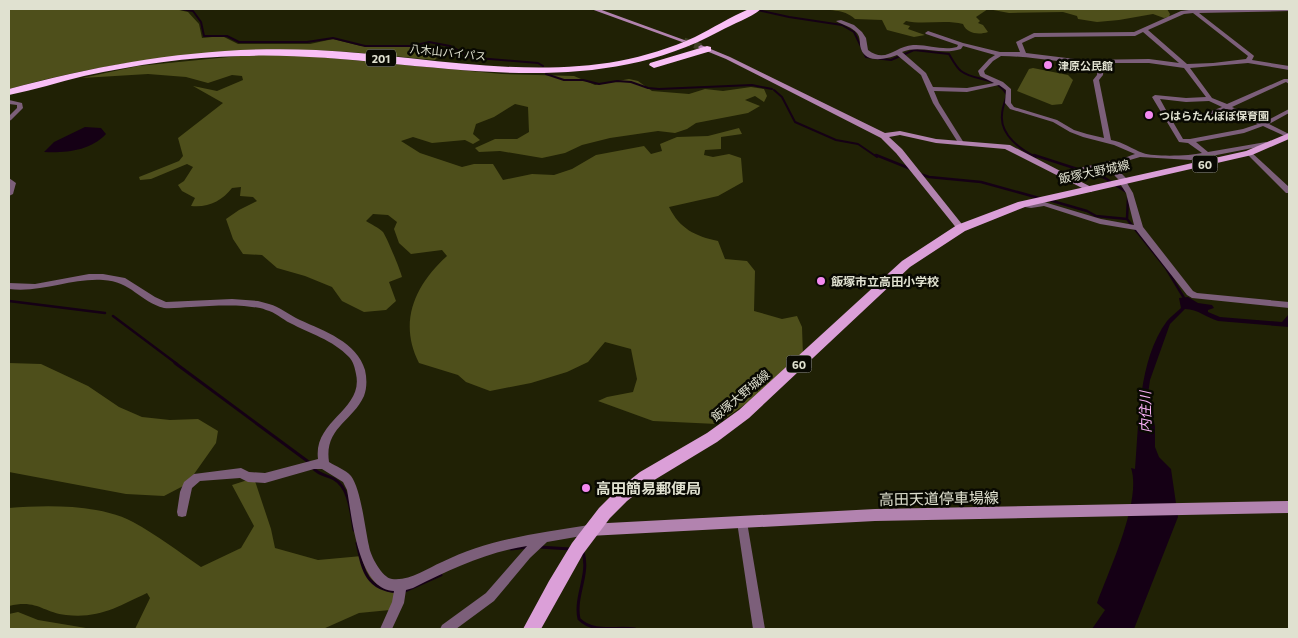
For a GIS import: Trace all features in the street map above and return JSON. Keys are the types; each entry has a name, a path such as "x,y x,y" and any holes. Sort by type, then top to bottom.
{"highway":[{"name":"八木山バイパス","path":"9,92 122,66 255,52 324,53 504,70 533,71 595,68 638,60 692,42 756,9"},
{"path":"504,70 567,68 625,58 681,39"},
{"path":"533,71 562,74 623,70 676,60 704,48"}],"main road":[{"name":"飯塚大野城線","path":"532,629 576,550 611,504 643,478 720,433 744,414 906,264 961,228 1027,203 1249,153 1287,138"}],"street":[{"path":"594,9 681,39"},
{"path":"1024,54 1019,42 1034,35 1080,33 1119,36 1135,34 1171,18 1177,13 1192,10 1289,9"},
{"path":"1192,10 1251,56 1248,60"},
{"path":"839,21 860,32 863,37 864,50 867,53 882,57 901,55 910,48 954,50 959,48 961,44"},
{"path":"1144,30 1186,66 1210,99"},
{"path":"928,33 1000,54 1024,54 1056,59 1101,62 1149,61 1186,66 1213,66 1248,60 1289,68"},
{"path":"704,48 884,136 914,169 961,228"},
{"path":"1000,54 990,60 981,71 982,75 1008,90 1008,103 1012,108 1055,121 1085,136 1122,146 1139,155 1191,158 1247,149 1287,138"},
{"path":"901,55 924,74 936,103 961,143"},
{"path":"1101,62 1100,75 1096,80 1108,142"},
{"path":"1169,120 1210,114 1286,80 1289,82"},
{"path":"930,89 967,90 998,84"},
{"path":"1287,138 1264,124 1210,99 1186,100 1155,97 1181,141 1244,131 1264,124 1289,111"},
{"path":"9,102 20,104 20,108 9,119"},
{"path":"884,136 893,133 936,141 1007,147 1063,173 1091,189"},
{"path":"1190,141 1207,154"},
{"path":"1249,153 1289,191"},
{"path":"1063,173 1106,163 1119,162 1139,155"},
{"path":"1106,163 1119,183 1130,190 1137,228 1190,293 1195,296 1289,305"},
{"path":"9,180 12,183 9,194"},
{"path":"1027,203 1030,206 1044,204 1100,221 1137,228"},
{"path":"9,286 20,287 95,277 116,278 124,281 156,303 166,305 235,303 269,307 335,343 352,354 357,361 362,387 358,397 327,435 315,465"},
{"path":"182,512 188,485 198,477 241,473 248,477 265,478 315,465 346,479 352,490 364,552 374,571 384,582 400,590"},
{"name":"高田天道停車場線","path":"590,530 875,515 1289,507"},
{"path":"742,522 759,629"},
{"path":"386,629 398,603 400,590 462,558 511,543 542,540 590,530"},
{"path":"446,629 490,597 527,553 542,540"}],"shaded area":[{"path":"9,9 175,9 188,12 199,24 202,38 222,36 238,44 310,44 333,39 361,46 411,46 427,44 442,52 435,60 316,50 263,50 189,55 116,65 9,89"},
{"path":"814,9 988,9 976,17 980,21 978,23 983,25 988,32 970,32 963,24 956,23 906,21 903,24 910,26 908,29 925,35 914,37 887,30 882,20 855,19 846,13"},
{"path":"988,9 1167,9 1170,14 1169,17 1164,18 1153,14 1097,22 1078,19 1077,16 1063,12 1009,13"},
{"path":"249,55 298,55 502,74 574,76 595,85 629,79 638,81 652,91 689,94 705,89 723,91 751,87 764,89 767,96 764,102 755,96 745,100 760,106 748,113 696,123 687,129 675,133 658,131 610,138 582,145 565,153 542,158 500,151 479,152 475,148 495,139 517,139 529,132 528,107 515,104 494,117 476,124 473,134 480,140 473,144 465,140 432,143 413,137 401,141 420,153 462,167 474,164 493,164 503,180 532,174 554,175 572,169 596,155 644,146 651,154 662,151 660,144 677,137 708,136 739,128 742,134 721,137 721,149 705,150 704,155 713,157 729,154 741,158 743,182 718,196 669,207 673,215 683,226 702,237 718,241 725,259 747,261 755,271 754,311 782,319 797,316 802,327 803,356 754,398 717,424 653,421 598,401 607,397 633,392 637,379 631,349 605,342 588,362 567,372 531,383 490,391 466,382 458,375 419,363 413,348 410,319 413,305 426,279 447,256 442,250 411,254 399,243 394,229 397,222 388,215 373,214 366,221 383,232 402,277 389,282 396,301 386,310 364,312 342,301 332,287 305,276 277,268 262,255 243,254 233,239 226,219 257,201 253,197 240,196 241,187 232,188 224,197 209,205 191,206 195,198 182,191 178,185 184,181 193,167 187,164 151,179 140,180 139,177 179,161 183,156 178,138 223,103 193,86 217,91 243,80 242,76 232,75 208,83 186,77 148,74 82,78 138,66"},
{"path":"1033,68 1068,75 1073,80 1062,104 1052,105 1017,91 1029,69"},
{"path":"9,363 41,364 88,386 119,407 142,417 170,420 198,419 218,431 216,443 187,484 164,496 126,494 9,472"},
{"path":"254,478 271,529 275,548 318,560 362,556 396,595 390,610 359,613 323,629 135,629 150,598 147,593 118,607 89,615 66,615 26,604 9,606 9,508 39,506 72,507 120,516 151,532 201,567 241,548 254,526 232,485"},
{"path":"18,612 38,620 92,629 9,629 9,614"}],"water":[{"path":"85,127 101,128 106,134 93,144 77,150 44,152 54,142"},
{"name":"内住川","path":"1188,297 1198,303 1212,305 1214,308 1208,310 1208,312 1220,317 1282,322 1289,314 1289,327 1218,321 1194,310 1185,309 1170,324 1150,380 1147,401 1155,426 1155,447 1159,457 1171,469 1178,517 1134,629 1092,629 1105,610 1097,603 1123,535 1132,498 1133,482 1131,468 1135,469 1139,412 1150,354 1157,337 1167,321 1181,308 1179,298"}],"waterway":[{"path":"181,9 193,11 201,22 204,36 227,36 239,42 307,42 333,38 365,46 412,46 429,42 450,46 463,53 466,57 538,63 543,66"},
{"path":"713,9 750,9"},
{"path":"758,10 842,25 854,32 866,57 891,60 914,50 949,54 961,71 973,77 997,84 1002,89 1007,95 1002,112 1004,129 1018,146 1036,157"},
{"path":"546,74 564,80 583,80 599,84 617,81 631,82 648,88 659,89 752,85 772,89"},
{"path":"774,90 782,97 795,122 836,140 858,144 877,157"},
{"path":"876,155 911,169"},
{"path":"1034,155 1105,178 1125,191"},
{"path":"920,174 929,177 981,182 1039,198"},
{"path":"1127,219 1128,198"},
{"path":"1049,200 1087,211 1096,216 1127,219"},
{"path":"1127,219 1166,268 1184,298"},
{"path":"9,301 105,313"},
{"path":"113,316 177,364"},
{"path":"175,363 310,463"},
{"path":"313,468 320,474 334,479 347,495 354,530"},
{"path":"357,543 364,570 372,582 379,587 397,592"},
{"path":"511,549 528,547"},
{"path":"539,547 570,549"},
{"path":"583,552 585,569 578,602 579,619 585,624 598,628 635,629"},
{"path":"403,592 441,575"}],"tunnel":[{"path":"684,41 701,47"}],"place":[{"name":"津原公民館","path":"1048,65"},
{"name":"つはらたんぽぽ保育園","path":"1149,115"},
{"name":"飯塚市立高田小学校","path":"821,281"},
{"name":"高田簡易郵便局","path":"586,488"}]}
